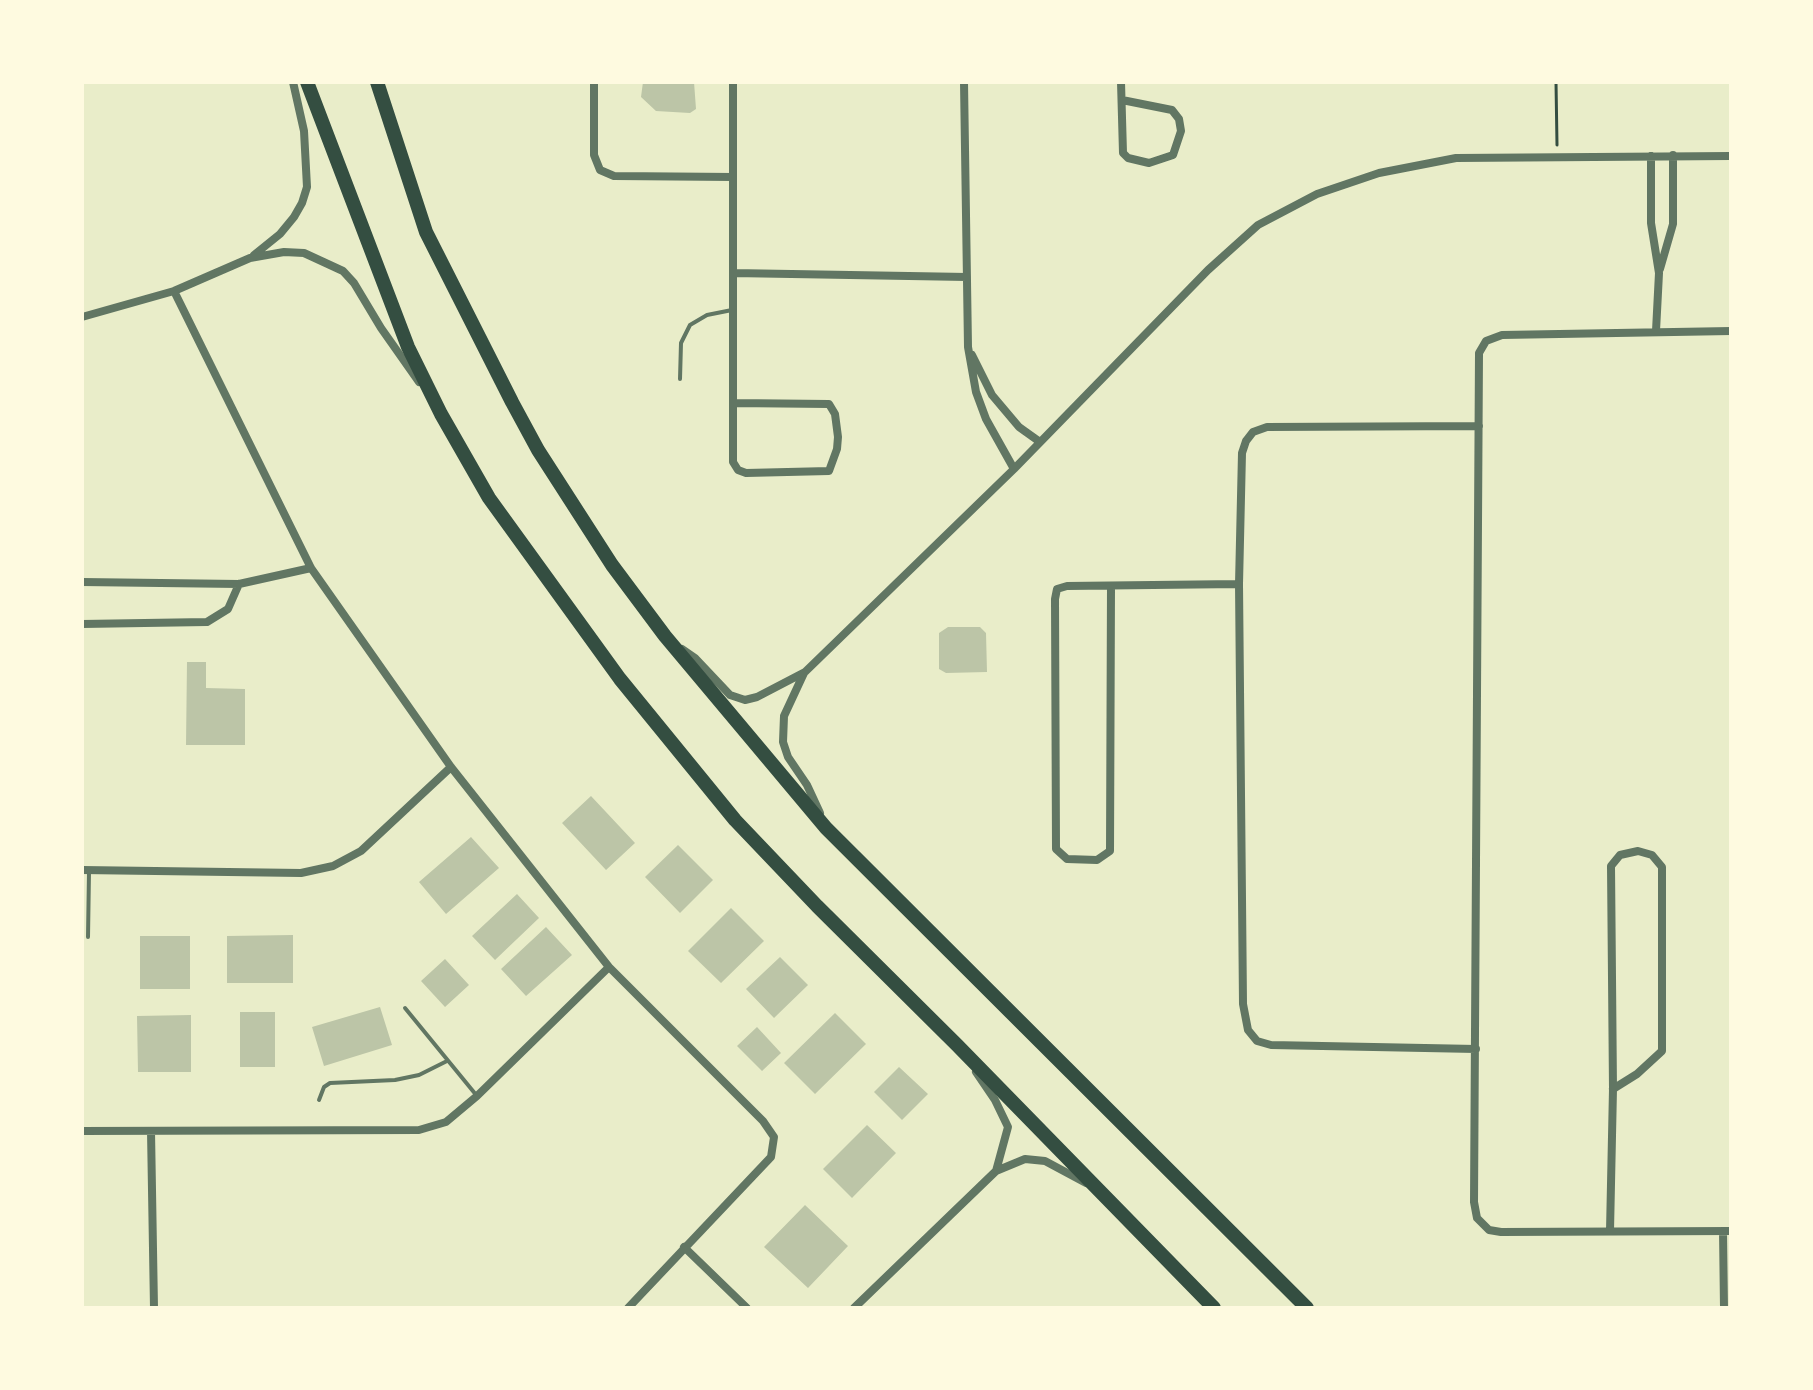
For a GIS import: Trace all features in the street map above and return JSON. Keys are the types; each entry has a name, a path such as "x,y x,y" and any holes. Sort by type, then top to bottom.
{"main road":[{"path":"307,82 408,347 504,521 656,725 735,820 1214,1308"},
{"path":"367,82 386,114"},
{"path":"377,82 426,232 525,426 612,565 665,636 826,828 1307,1308"}],"street":[{"path":"250,258 280,234 294,217 307,187 304,131 293,82"},
{"path":"594,82 594,155 600,170 607,175 733,177"},
{"path":"733,82 733,177 733,273 733,310 733,403 733,462 738,470 746,473 829,471 838,437 835,414 829,404 733,403"},
{"path":"964,82 968,347 976,392 986,419 1014,469"},
{"path":"1121,82 1123,153 1128,158 1149,163 1173,155 1181,131 1179,119 1172,110 1122,100"},
{"path":"1659,273 1673,224 1673,155"},
{"path":"1651,156 1651,223 1659,273 1656,331"},
{"path":"665,636 695,658 730,695 745,700 805,672 1014,469 1208,270 1258,225 1317,194 1379,173 1456,158 1731,156"},
{"path":"82,317 174,291 250,258 284,252 304,253 343,271 420,383 430,390"},
{"path":"733,273 967,277"},
{"path":"174,291 311,568 451,767 609,967 763,1121 774,1137 771,1157 628,1308"},
{"path":"1724,1308 1727,1231 1501,1232 1489,1230 1477,1218 1474,1202 1479,353 1486,341 1502,335 1731,331"},
{"path":"968,347 992,395 1019,427 1040,442"},
{"path":"1476,1049 1271,1045 1257,1041 1248,1030 1243,1004 1239,584 1242,453 1253,432 1267,427 1479,426"},
{"path":"82,582 239,584 311,568"},
{"path":"82,624 207,622 228,609 239,584"},
{"path":"1111,586 1110,851 1097,860 1067,859 1056,849 1057,589 1067,586 1239,584"},
{"path":"805,672 784,716 783,742 826,828"},
{"path":"86,870 301,873 333,866 361,851 451,767"},
{"path":"1610,1231 1613,1089 1611,866 1620,855 1638,851 1652,855 1662,867 1662,1051 1637,1074 1613,1089"},
{"path":"82,1131 419,1130 446,1122 477,1096 609,967"},
{"path":"957,1045 995,1100 1008,1127 996,1171"},
{"path":"151,1131 154,1308"},
{"path":"854,1308 996,1171 1025,1159 1045,1161 1101,1191"},
{"path":"684,1247 747,1308"}],"lane":[{"path":"680,379 681,343 690,325 707,315 733,310"},
{"path":"86,870 88,937"},
{"path":"405,1008 477,1096"},
{"path":"319,1100 324,1087 330,1083 395,1080 419,1075 447,1061"}],"path":[{"path":"1556,82 1558,157"}],"building":[{"path":"643,82 694,82 696,109 690,113 656,111 641,97"},
{"path":"948,627 980,627 986,633 987,672 946,673 939,669 939,633"},
{"path":"187,662 206,662 206,688 245,689 245,745 186,745"},
{"path":"591,796 635,843 606,870 562,823"},
{"path":"471,837 499,868 446,914 419,882"},
{"path":"678,845 713,880 680,913 645,877"},
{"path":"517,894 539,918 495,960 472,936"},
{"path":"731,908 764,941 721,983 688,951"},
{"path":"546,927 572,955 526,996 501,969"},
{"path":"293,935 293,983 227,983 227,936"},
{"path":"140,936 190,936 190,989 140,989"},
{"path":"780,957 808,985 774,1018 746,989"},
{"path":"445,959 469,985 445,1007 421,981"},
{"path":"380,1007 392,1045 324,1066 312,1027"},
{"path":"240,1012 275,1012 275,1067 240,1067"},
{"path":"835,1013 866,1044 815,1094 784,1063"},
{"path":"191,1015 191,1072 138,1072 137,1016"},
{"path":"757,1027 781,1053 762,1071 737,1046"},
{"path":"899,1067 928,1094 902,1120 874,1092"},
{"path":"867,1125 896,1153 852,1198 823,1169"},
{"path":"805,1205 848,1246 808,1288 764,1247"}]}
